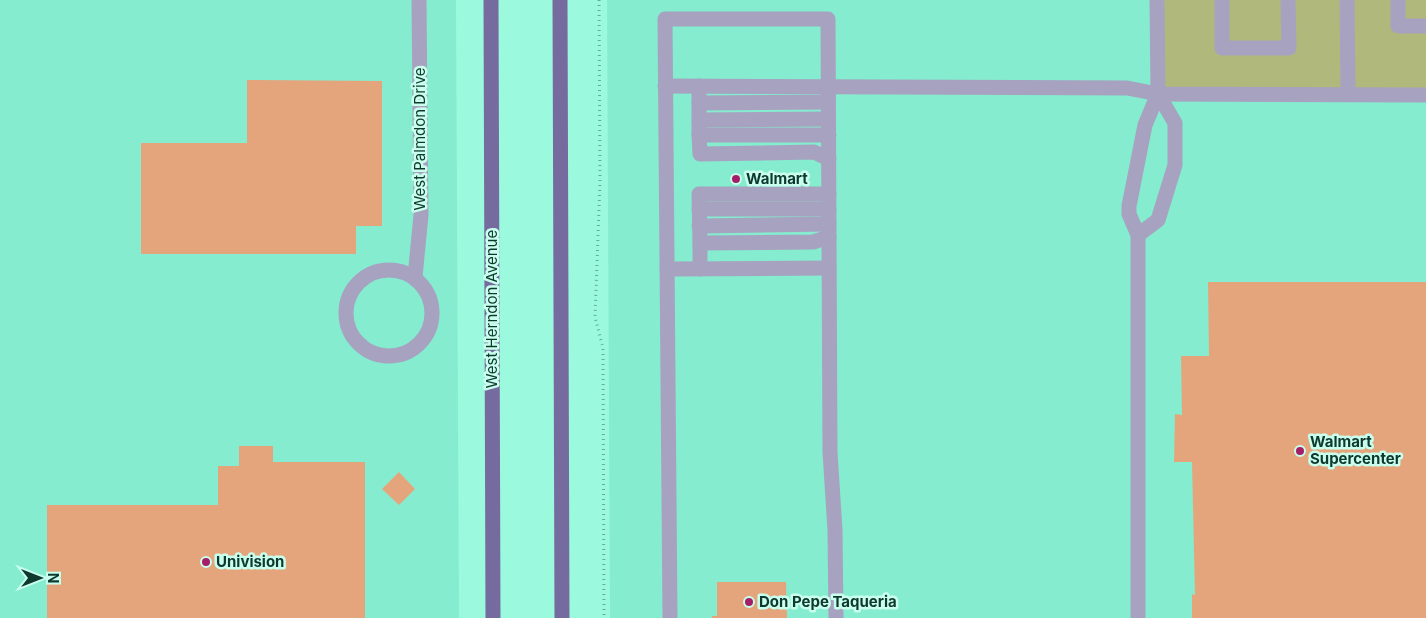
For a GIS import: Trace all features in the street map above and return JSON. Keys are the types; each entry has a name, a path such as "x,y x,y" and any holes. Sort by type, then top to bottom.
{"main road":[{"name":"West Herndon Avenue","path":"491,0 494,618"},
{"path":"560,0 562,618"}],"lane":[{"name":"West Palmdon Drive","path":"415,277 421,215 419,0"},
{"path":"1138,618 1138,235 1129,214 1130,195 1139,162 1145,125 1158,94 1157,0"},
{"path":"1222,0 1222,48 1289,48 1288,0"},
{"path":"1347,0 1348,94"},
{"path":"1398,0 1398,26 1426,26"},
{"path":"670,618 665,19 828,19 830,452 835,530 836,618"},
{"path":"665,86 1127,88 1158,94 1426,94"},
{"path":"699,86 700,154 814,152 829,159"},
{"path":"1138,235 1158,220 1175,165 1175,123 1158,94"},
{"path":"699,103 828,102"},
{"path":"699,120 828,119"},
{"path":"699,135 829,135"},
{"path":"700,269 699,209 829,216"},
{"path":"699,226 829,216"},
{"path":"700,243 813,242 829,216"},
{"path":"667,269 829,268"},
{"path":"381,270 403,271 415,277 426,288 432,302 433,318 429,332 420,344 408,353 393,357 378,355 364,349 355,340 347,322 347,303 352,290 362,279 381,270"}],"path":[{"path":"599,0 600,182 595,317 603,348 604,618"}],"shaded area":[{"path":"0,0 456,0 459,618 0,618"},
{"path":"607,0 1158,0 1426,91 1426,618 610,618"},
{"path":"1158,0 1426,0 1426,91 1159,92"}],"building":[{"path":"247,80 382,81 382,226 356,226 356,254 141,254 141,143 247,143"},
{"name":"Walmart Supercenter","path":"1208,282 1426,282 1426,618 1192,618 1192,594 1195,595 1192,462 1174,462 1175,414 1182,415 1181,356 1209,356"},
{"name":"Univision","path":"239,446 273,446 273,462 365,462 365,618 47,618 47,505 218,505 218,466 239,466"},
{"path":"399,472 415,489 399,505 382,489"},
{"path":"717,582 786,582 787,618 712,618 712,616 717,616"}],"place":[{"name":"Walmart","path":"736,179"},
{"name":"Walmart Supercenter","path":"1300,451"},
{"name":"Univision","path":"206,562"},
{"name":"Don Pepe Taqueria","path":"749,602"}]}
